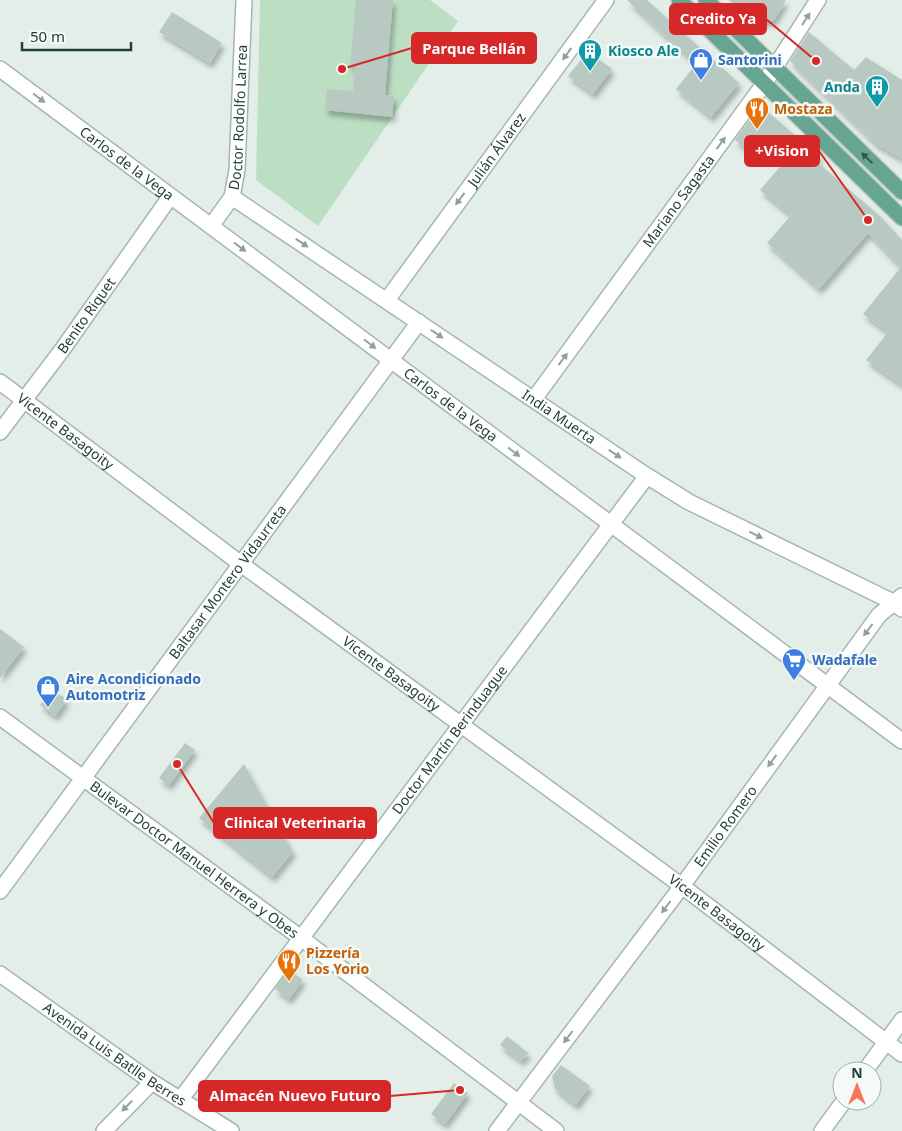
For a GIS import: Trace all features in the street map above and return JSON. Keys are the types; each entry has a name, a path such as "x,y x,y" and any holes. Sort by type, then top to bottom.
{"main road":[{"path":"679,0 902,218"},
{"path":"706,0 902,192"}],"street":[{"name":"Doctor Rodolfo Larrea","path":"211,226 232,197 237,170 244,0"},
{"name":"Julián Álvarez","path":"387,300 606,0"},
{"name":"Mariano Sagasta","path":"534,399 764,84 818,0"},
{"name":"Carlos de la Vega","path":"0,69 902,741"},
{"name":"Benito Riquet","path":"0,432 62,350 170,197"},
{"name":"India Muerta","path":"232,197 647,476 689,502 899,602"},
{"name":"Baltasar Montero Vidaurreta","path":"0,891 419,322"},
{"name":"Vicente Basagoity","path":"0,382 241,564 682,886 902,1054"},
{"name":"Doctor Martín Berinduague","path":"180,1100 647,476"},
{"name":"Emilio Romero","path":"498,1131 682,886 879,616 899,602"},
{"name":"Bulevar Doctor Manuel Herrera y Obes","path":"0,717 301,938 556,1131"},
{"name":"Avenida Luis Batlle Berres","path":"0,974 152,1082 231,1131"},
{"path":"872,1061 902,1020"},
{"path":"104,1131 152,1082"},
{"path":"822,1131 837,1111"}],"green space":[{"path":"260,0 430,0 458,21 318,226 256,180"}],"building":[{"path":"356,0 393,0 385,95 394,96 392,117 325,110 327,89 353,91 355,67 350,67"},
{"path":"627,0 647,0 739,83 711,117 676,89 696,64"},
{"path":"729,0 786,0 774,20 757,22 744,14"},
{"path":"172,12 222,43 210,63 159,32"},
{"path":"809,32 854,70 866,57 902,80 902,159 875,143 790,61"},
{"name":"Kiosco Ale","path":"588,51 612,69 593,94 568,76"},
{"path":"766,110 820,157 816,161 881,217 902,240 902,385 866,360 888,332 863,314 901,267 868,233 819,289 767,243 791,215 760,190 790,155 769,137 753,155 735,140 756,111"},
{"path":"0,629 24,647 0,678"},
{"path":"52,689 67,700 55,716 40,705"},
{"path":"185,743 195,750 169,785 159,778"},
{"path":"244,764 293,852 272,877 199,818"},
{"path":"291,971 303,980 289,999 275,989 287,972"},
{"path":"507,1036 528,1053 521,1061 500,1045"},
{"path":"561,1065 590,1086 576,1105 555,1089 552,1076"},
{"path":"454,1083 468,1093 445,1124 431,1114"}],"place":[{"name":"Credito Ya","path":"816,61"},
{"name":"Parque Bellán","path":"342,69"},
{"name":"Kiosco Ale","path":"590,72"},
{"name":"Santorini","path":"701,81"},
{"name":"Anda","path":"877,108"},
{"name":"Mostaza","path":"757,130"},
{"name":"+Vision","path":"868,220"},
{"name":"Wadafale","path":"794,681"},
{"name":"Aire Acondicionado Automotriz","path":"48,708"},
{"name":"Clinical Veterinaria","path":"177,764"},
{"name":"Pizzería Los Yorio","path":"289,982"},
{"name":"Almacén Nuevo Futuro","path":"460,1090"}]}
